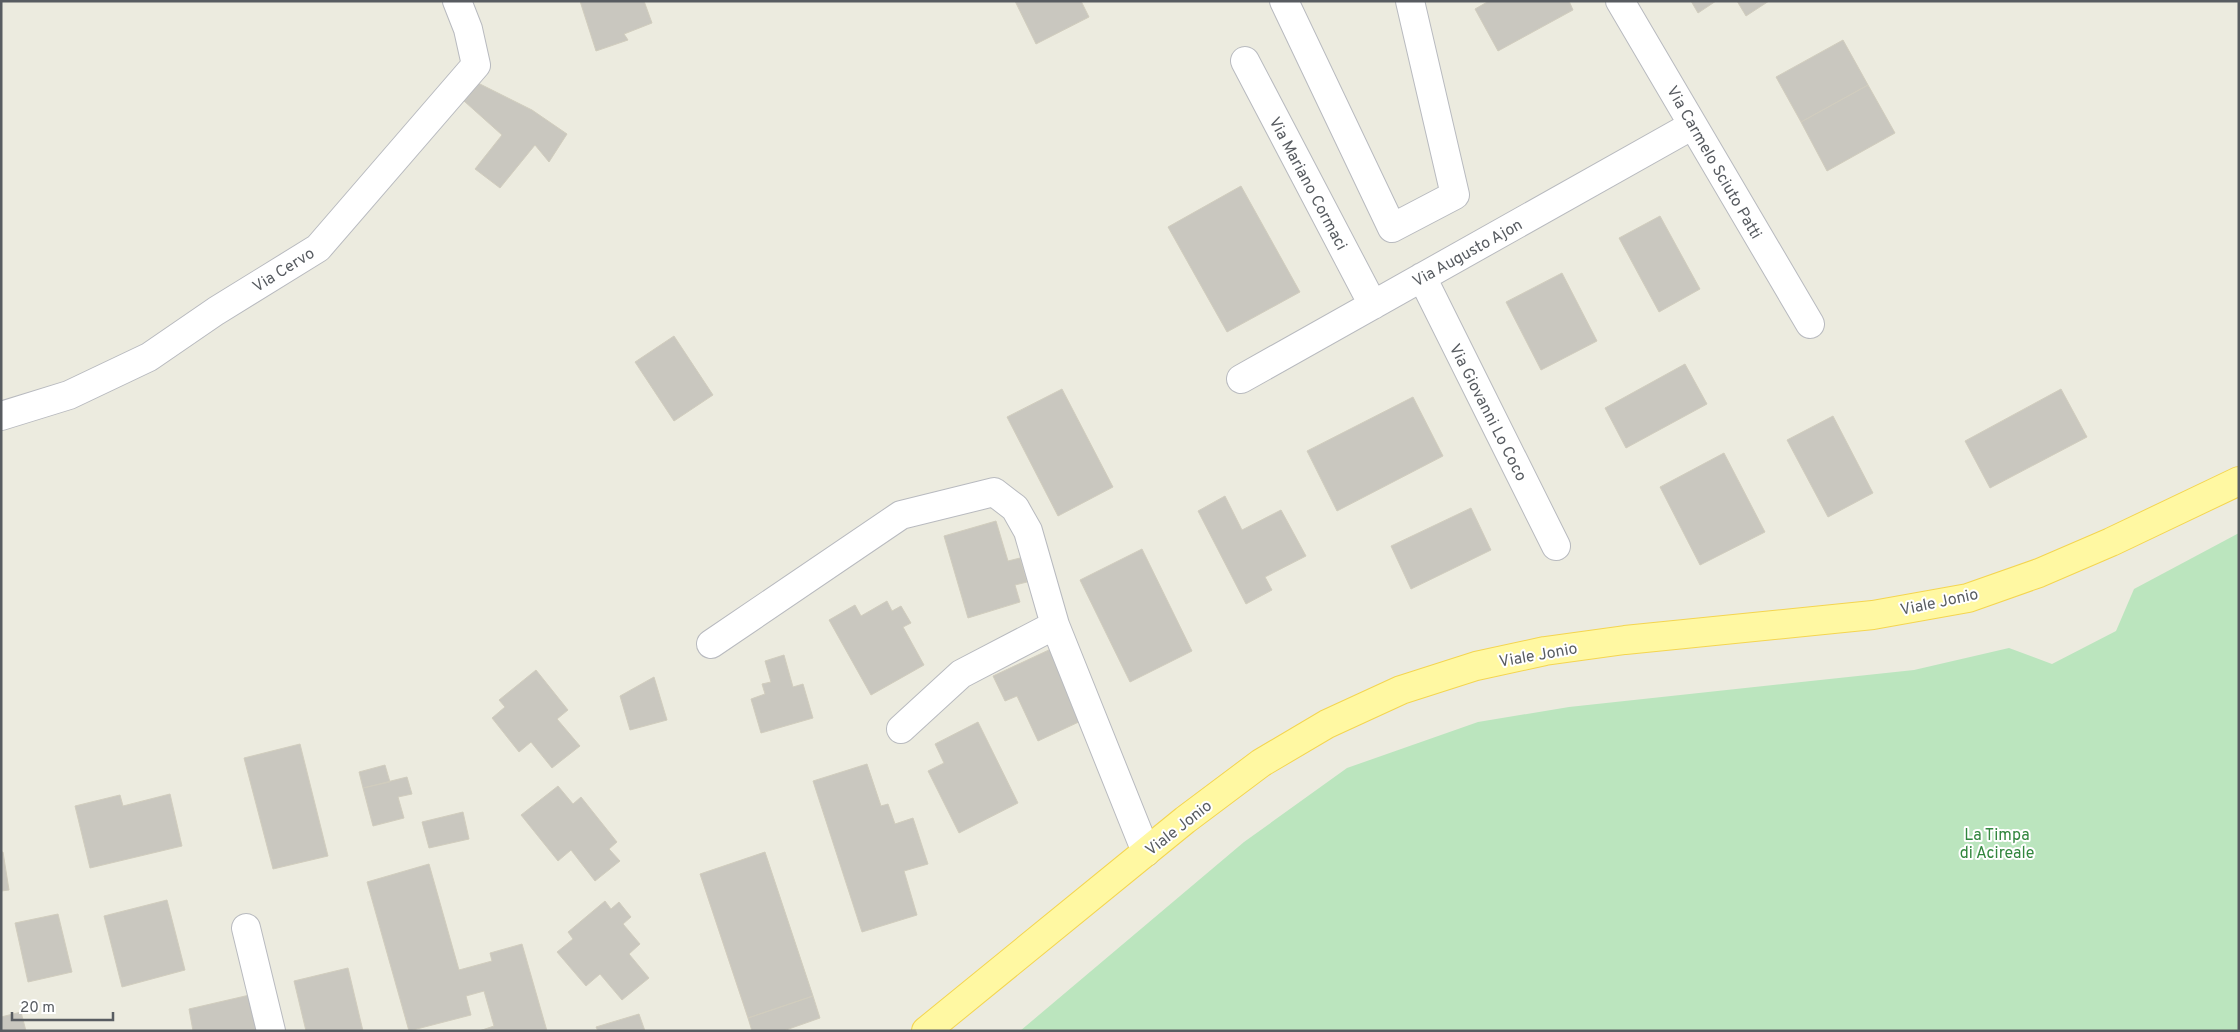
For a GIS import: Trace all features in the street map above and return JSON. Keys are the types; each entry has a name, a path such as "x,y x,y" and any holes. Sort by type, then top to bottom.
{"main road":[{"name":"Viale Jonio","path":"926,1031 1146,852 1261,763 1327,724 1401,690 1476,666 1545,651 1625,640 1873,614 1968,598 2039,573 2111,542 2239,481"}],"street":[{"name":"Via Cervo","path":"1,416 69,395 149,357 216,311 318,248 476,65 468,29 457,1"},
{"path":"1284,1 1392,228 1455,195 1410,1"},
{"name":"Via Carmelo Sciuto Patti","path":"1620,1 1810,324"},
{"name":"Via Mariano Cormaci","path":"1245,61 1373,305"},
{"name":"Via Augusto Ajon","path":"1241,379 1693,125"},
{"name":"Via Giovanni Lo Coco","path":"1422,277 1556,546"},
{"path":"711,644 901,515 994,492 1015,508 1028,531 1055,625 1146,852"},
{"path":"901,729 961,674 1055,625"},
{"path":"246,928 271,1031"}],"green space":[{"name":"La Timpa di Acireale","path":"2239,533 2239,1031 1020,1031 1244,842 1347,768 1478,722 1569,707 1914,670 2009,648 2052,664 2116,631 2134,589"}],"building":[{"path":"580,1 644,1 652,23 624,34 628,40 596,51"},
{"path":"1015,1 1081,1 1089,17 1036,44"},
{"path":"1489,1 1569,1 1573,10 1498,51 1475,9"},
{"path":"1691,1 1716,1 1698,13"},
{"path":"1737,1 1769,1 1746,16"},
{"path":"1843,40 1868,85 1801,122 1776,77"},
{"path":"478,83 532,110 567,134 549,162 535,145 500,188 475,169 502,135 464,101"},
{"path":"1868,85 1895,133 1827,171 1801,122"},
{"path":"1241,186 1300,292 1227,332 1168,227"},
{"path":"1660,216 1700,289 1659,312 1619,238"},
{"path":"1562,273 1597,341 1541,370 1506,302"},
{"path":"674,336 713,395 674,421 635,362"},
{"path":"1685,364 1707,404 1626,448 1605,408"},
{"path":"1062,389 1113,487 1058,516 1007,417"},
{"path":"2061,389 2087,437 1990,488 1965,441"},
{"path":"1413,397 1443,456 1337,511 1307,451"},
{"path":"1833,416 1873,493 1828,517 1787,440"},
{"path":"1724,453 1765,532 1700,565 1660,487"},
{"path":"1225,496 1242,530 1281,510 1306,556 1265,577 1272,590 1246,604 1198,511"},
{"path":"1471,508 1491,550 1411,589 1391,546"},
{"path":"996,521 1008,561 1020,558 1027,582 1015,585 1020,602 968,618 944,536"},
{"path":"1142,549 1192,651 1130,682 1080,580"},
{"path":"887,601 892,611 901,606 911,623 903,627 924,665 871,695 829,620 855,605 861,616"},
{"path":"1051,649 1083,720 1038,741 1017,696 1005,701 993,676"},
{"path":"784,655 793,687 803,684 813,718 761,733 751,699 765,694 762,684 771,682 765,661"},
{"path":"536,670 568,710 557,719 580,746 552,768 531,742 519,752 492,718 505,707 499,700"},
{"path":"654,677 667,720 630,730 620,696"},
{"path":"978,722 1018,803 959,833 928,771 944,763 935,744"},
{"path":"300,744 328,856 273,869 244,758"},
{"path":"867,764 881,806 888,804 895,824 913,818 928,864 904,871 917,915 862,932 813,781"},
{"path":"385,765 390,782 363,788 359,772"},
{"path":"407,777 412,794 398,797 404,818 373,826 363,788"},
{"path":"558,786 573,804 581,797 617,842 609,849 620,861 595,881 571,850 558,861 521,815"},
{"path":"170,794 182,846 90,868 75,806 120,795 123,806"},
{"path":"463,812 469,839 429,848 422,822"},
{"path":"1,852 3,852 9,890 1,891"},
{"path":"765,852 813,996 748,1018 700,874"},
{"path":"429,864 459,970 492,961 490,953 522,944 547,1031 479,1031 494,1026 484,991 466,996 471,1015 409,1031 367,882"},
{"path":"167,900 185,970 122,987 104,916"},
{"path":"605,901 611,909 619,902 631,917 623,924 640,944 629,954 649,978 622,1000 600,974 586,986 557,952 573,939 568,932"},
{"path":"58,914 72,972 28,982 15,923"},
{"path":"348,968 363,1031 306,1031 294,981"},
{"path":"254,994 262,1031 193,1031 189,1009"},
{"path":"813,996 820,1018 783,1031 752,1031 748,1018"},
{"path":"21,1012 26,1031 1,1031 1,1017"},
{"path":"639,1014 645,1031 598,1031 596,1027"}]}
